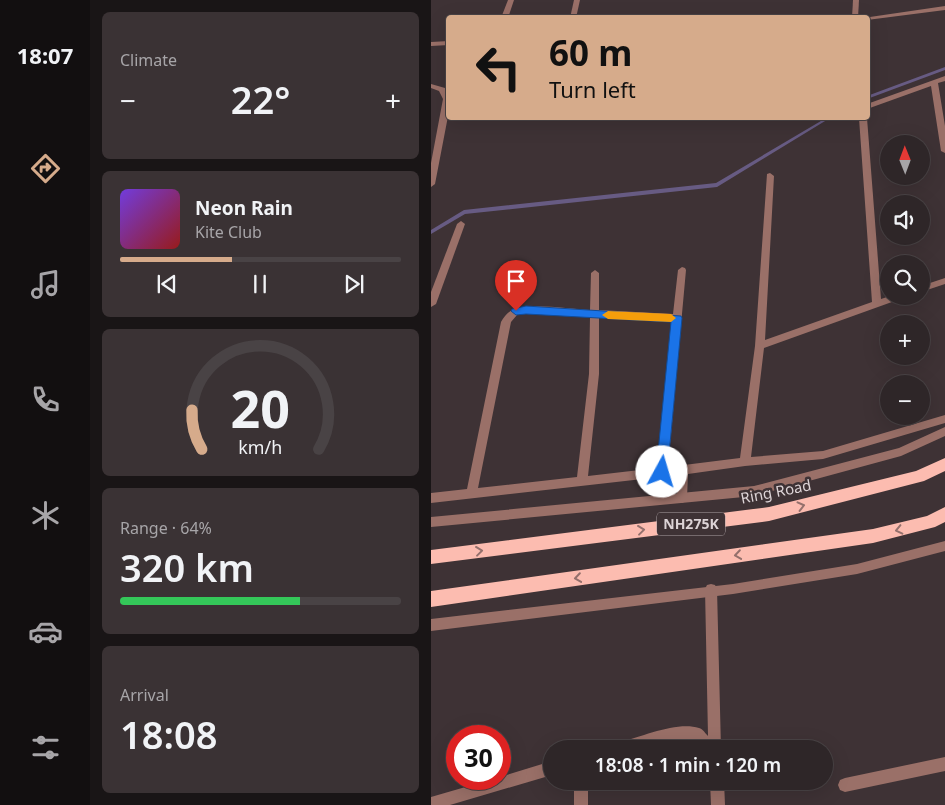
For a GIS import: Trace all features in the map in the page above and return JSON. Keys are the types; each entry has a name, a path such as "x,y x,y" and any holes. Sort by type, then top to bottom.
{"highway":[{"name":"Ring Road","path":"431,557 769,514 919,477 945,464"},
{"name":"NH275K","path":"431,600 873,536 930,522 945,514"}],"street":[{"path":"505,15 511,0"},
{"path":"574,15 577,0"},
{"path":"855,15 856,0"},
{"path":"921,0 922,10"},
{"path":"870,17 945,8"},
{"path":"431,44 446,43"},
{"path":"870,106 945,78"},
{"path":"934,82 945,151"},
{"path":"431,86 442,90 446,97"},
{"path":"431,184 446,104"},
{"path":"863,120 877,304"},
{"path":"745,462 760,346 770,176"},
{"path":"431,304 461,224"},
{"path":"662,472 682,270"},
{"path":"582,481 594,374 595,273"},
{"path":"930,286 945,281"},
{"path":"760,346 880,303"},
{"path":"472,494 506,322 510,316 516,311 526,310 677,318"},
{"path":"431,498 745,462 823,455 945,418"},
{"path":"431,522 754,491 901,452 945,431"},
{"path":"682,498 683,470"},
{"path":"431,625 711,590 857,569 945,546"},
{"path":"711,590 713,740"},
{"path":"652,740 677,733 698,734 704,740"},
{"path":"845,785 945,764"},
{"path":"431,804 461,800 543,771"},
{"path":"581,790 581,805"},
{"path":"717,790 718,805"}],"waterway":[{"path":"870,97 945,68"},
{"path":"431,232 464,212 717,185 825,120"}],"slow traffic":[{"path":"608,315 671,318"}],"route":[{"path":"516,311 677,318 662,472"}]}
